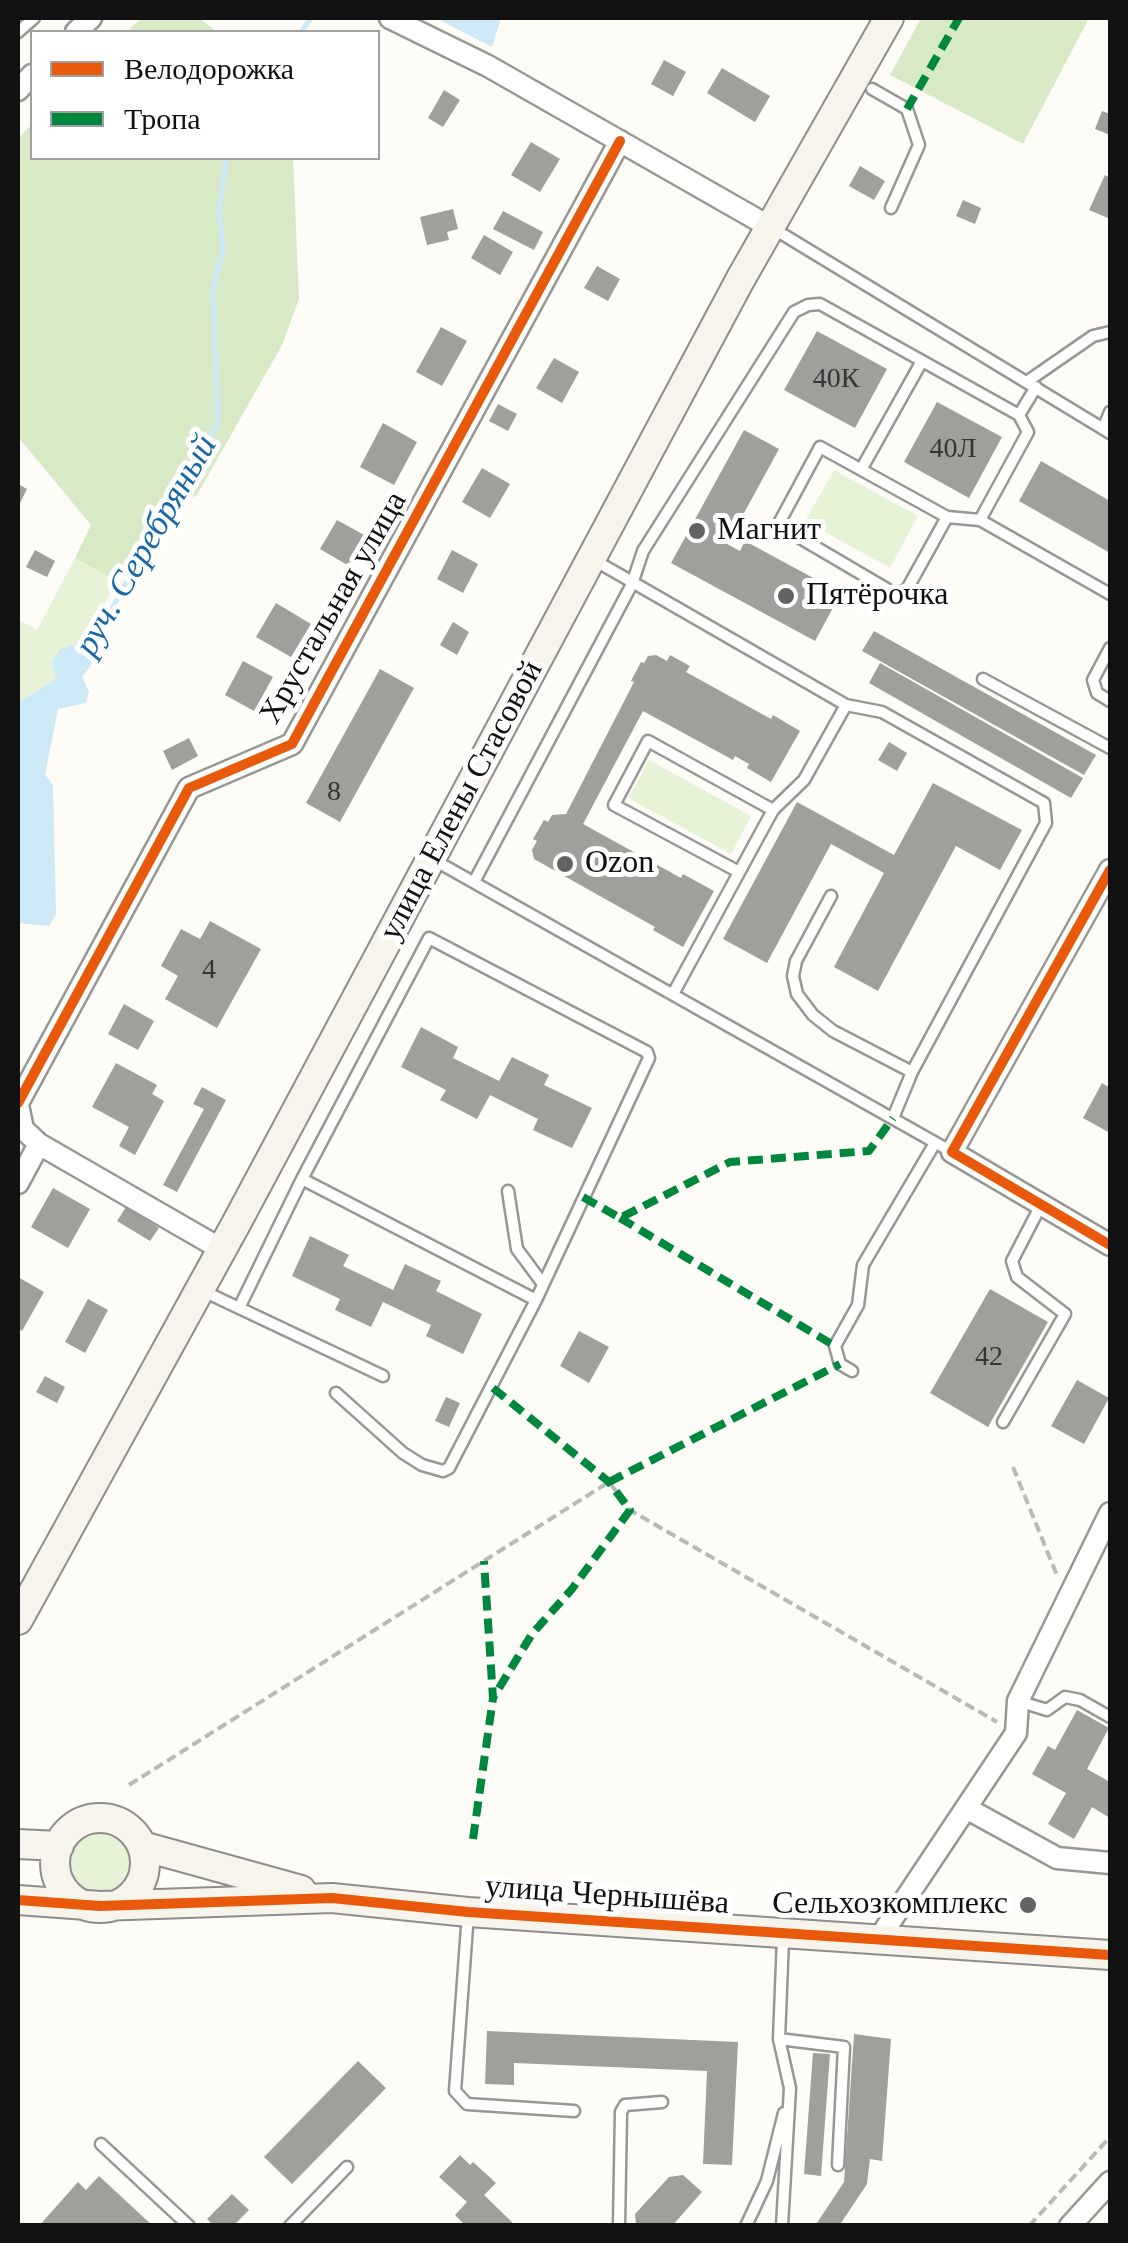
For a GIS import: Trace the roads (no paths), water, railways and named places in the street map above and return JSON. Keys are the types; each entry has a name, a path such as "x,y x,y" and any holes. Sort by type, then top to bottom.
{"main road":[{"name":"улица Елены Стасовой","path":"18,1620 200,1289 770,226 889,18"},
{"name":"улица Елены Стасовой","path":"18,1609 34,1586"},
{"name":"улица Чернышёва","path":"59,1846 73,1827 102,1818 130,1829 142,1846 332,1898"},
{"path":"18,1844 59,1846 54,1865 63,1892 70,1898 100,1906 131,1900 137,1893 146,1868 142,1846"},
{"name":"улица Чернышёва","path":"18,1900 100,1906 332,1898 468,1912 1110,1955"}],"street":[{"path":"390,18 488,66 770,226"},
{"name":"Хрустальная улица","path":"18,1104 189,788 292,744 620,142"},
{"path":"1110,870 943,1147 1110,1244"},
{"path":"18,1104 23,1129 39,1144 221,1250"},
{"path":"18,1183 39,1144"},
{"path":"880,1938 1016,1733 1018,1700 1110,1512"},
{"path":"966,1808 1057,1858 1110,1863"},
{"path":"1070,2226 1110,2182"}],"lane":[{"path":"18,32 34,18"},
{"path":"872,89 906,109 920,144 891,208"},
{"path":"770,226 1107,431 1110,412"},
{"path":"474,882 632,584 644,551 794,312 808,304 820,304 1019,415 1028,432 980,520"},
{"path":"1019,415 1032,384 1093,336 1110,332"},
{"path":"862,468 922,361"},
{"path":"947,517 906,591 892,592 778,525 820,447 947,517 980,520 1110,594"},
{"path":"593,560 846,705 882,712 1044,803 1046,823 912,1072 893,1118"},
{"path":"1110,648 1093,680 1098,694 1110,701"},
{"path":"983,679 1110,748"},
{"path":"673,994 772,810 804,780 846,705"},
{"path":"738,872 614,805 648,741 772,810"},
{"path":"431,858 943,1147 862,1265 858,1305 835,1346 840,1364 852,1371"},
{"path":"831,896 796,960 793,976 797,994 813,1015 833,1030 912,1072"},
{"path":"238,1308 429,938 646,1052 649,1058 544,1284 449,1468 442,1471 422,1465 403,1454 336,1392"},
{"path":"302,1179 536,1300"},
{"path":"508,1191 517,1249 544,1284"},
{"path":"1003,1422 1065,1314 1017,1277 1012,1261 1041,1205"},
{"path":"200,1289 383,1376"},
{"path":"1018,1700 1047,1710 1065,1698 1080,1700 1110,1716"},
{"path":"468,1912 455,2090 467,2104 574,2111"},
{"path":"782,2226 790,2088 779,2039 783,1932"},
{"path":"779,2039 844,2047 838,2164"},
{"path":"746,2226 768,2181 790,2088"},
{"path":"619,2226 621,2112 625,2105 662,2102"},
{"path":"101,2144 189,2226"},
{"path":"290,2226 347,2167"}],"water":[{"path":"436,18 501,18 492,47"},
{"path":"71,645 95,660 82,677 89,692 86,703 58,709 45,775 53,785 56,914 49,926 18,923 18,703 56,679 52,661 60,649"}],"waterway":[{"name":"руч. Серебряный","path":"302,30 311,18"},
{"name":"руч. Серебряный","path":"84,657 218,423 213,291 223,249 219,209 227,160"}],"place":[{"name":"Магнит","path":"697,531"},
{"name":"Пятёрочка","path":"786,596"},
{"name":"Ozon","path":"565,864"},
{"name":"Сельхозкомплекс","path":"1028,1905"}]}
